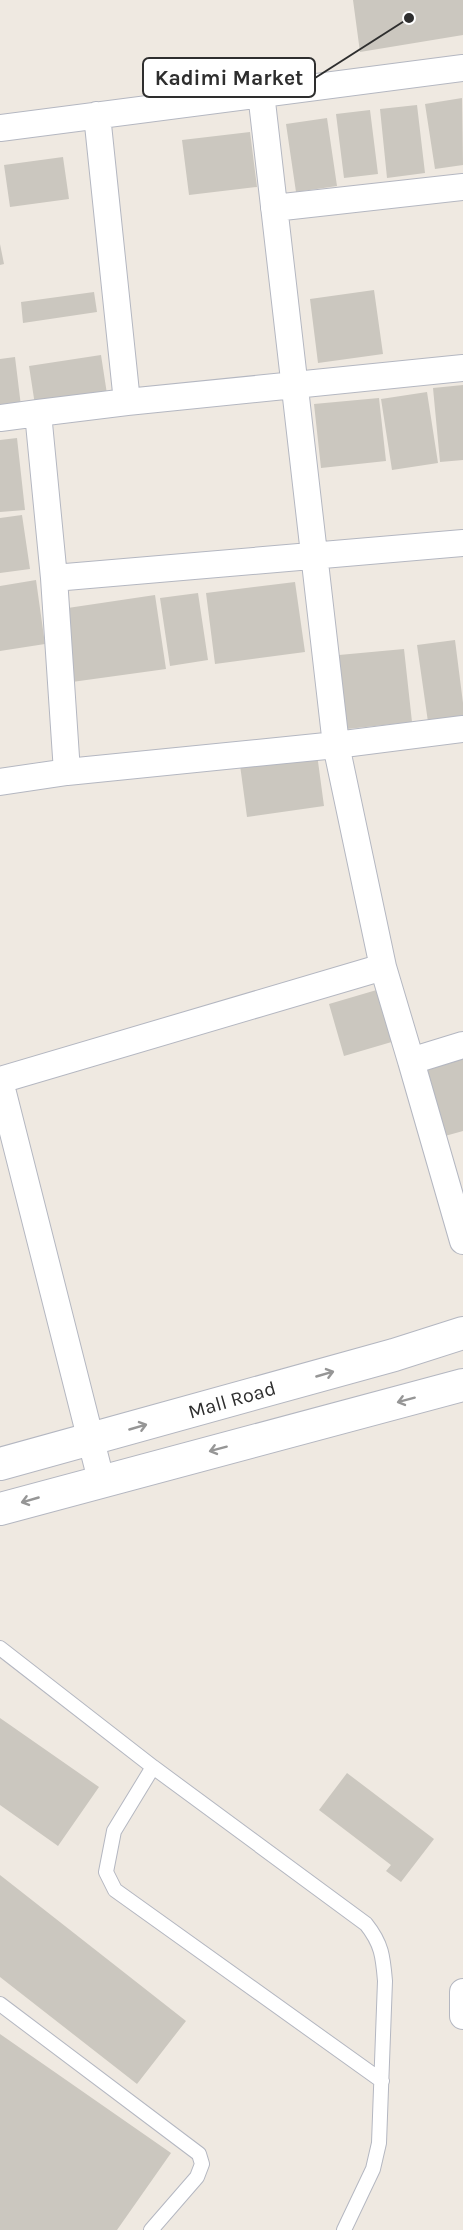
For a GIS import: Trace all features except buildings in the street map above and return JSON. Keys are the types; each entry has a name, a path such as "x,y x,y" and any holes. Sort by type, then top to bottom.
{"street":[{"path":"0,128 463,68"},
{"path":"261,93 336,745 383,968 463,1241"},
{"path":"97,115 127,402"},
{"path":"274,208 463,187"},
{"path":"0,418 127,402 463,368"},
{"path":"38,413 54,578 67,772"},
{"path":"54,578 463,543"},
{"path":"0,782 67,772 336,745 463,729"},
{"path":"101,1480 0,1081 383,968"},
{"path":"411,1061 463,1045"},
{"name":"Mall Road","path":"0,1464 394,1355 463,1333"},
{"path":"0,1509 101,1480 463,1385"},
{"path":"463,1992 461,2001 463,2016"}],"lane":[{"path":"0,1648 153,1767 366,1924 377,1938 383,1956 385,1981 379,2143 373,2169 344,2230"},
{"path":"153,1767 114,1831 106,1872 115,1890 382,2081"},
{"path":"0,2004 199,2154 202,2164 197,2178 151,2230"}],"place":[{"name":"Kadimi Market","path":"409,18"}]}
